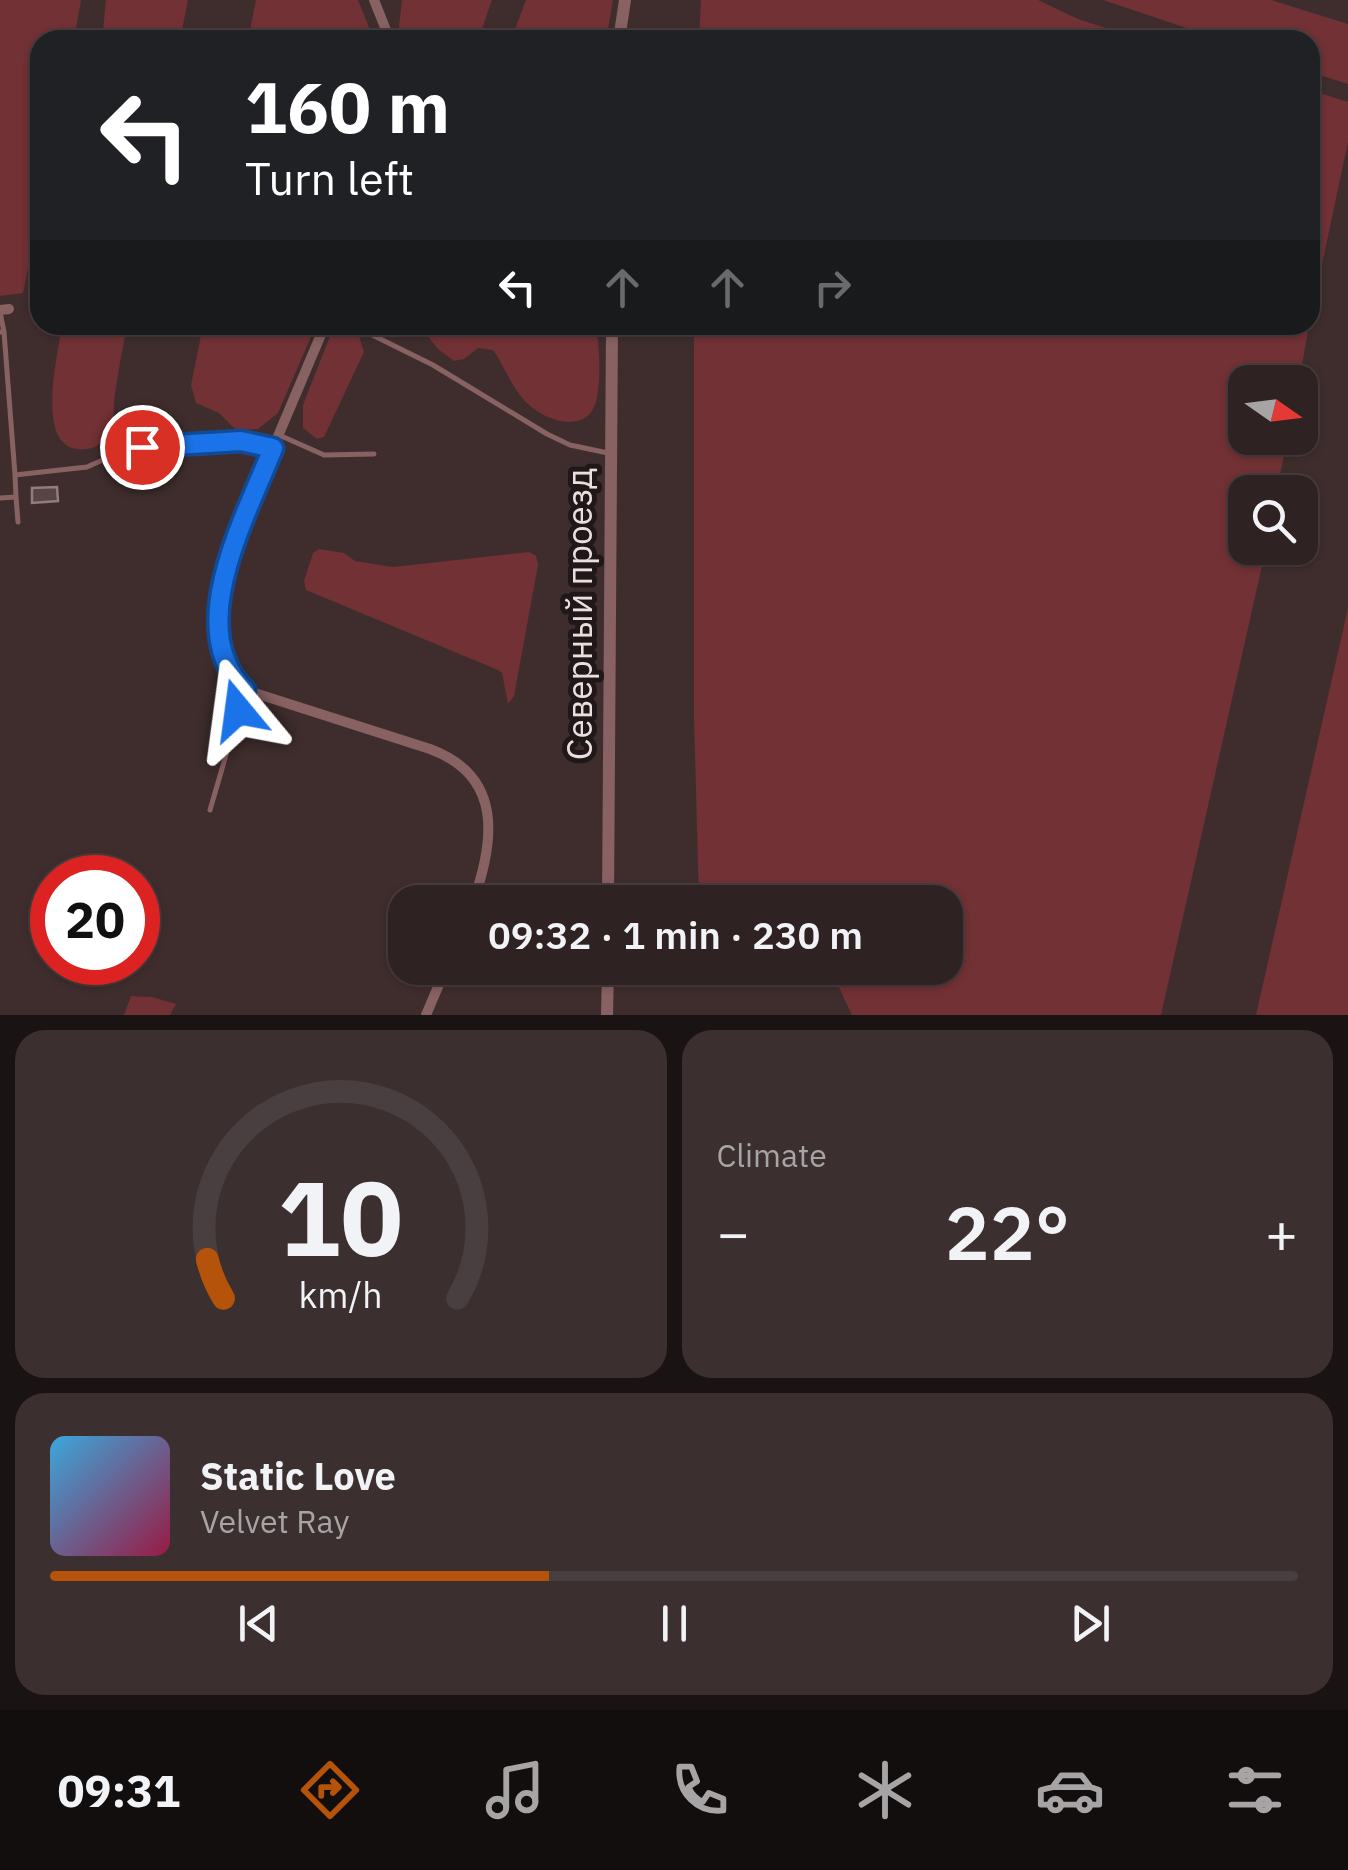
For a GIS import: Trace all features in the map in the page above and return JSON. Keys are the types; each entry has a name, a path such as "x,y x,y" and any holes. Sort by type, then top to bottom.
{"street":[{"path":"374,0 386,30"},
{"path":"620,30 624,0"},
{"path":"321,335 234,550 218,612 216,632 222,657 226,668 245,690 454,758 472,773 487,808 484,859 477,885"},
{"name":"Северный проезд","path":"608,885 612,335"},
{"path":"426,1015 439,985"},
{"path":"607,1015 608,985"}],"lane":[{"path":"3,310 18,522"},
{"path":"372,335 433,365 547,434 570,445 611,454"},
{"path":"279,435 324,455 374,454"},
{"path":"14,475 87,468 123,451 142,447 241,441 273,448"},
{"path":"0,498 16,496"},
{"path":"210,810 245,690"}],"shaded area":[{"path":"0,0 81,0 76,30 30,30 30,258 23,293 0,296"},
{"path":"106,0 188,0 182,30 103,30"},
{"path":"256,0 358,0 370,30 250,30"},
{"path":"402,0 492,0 482,30 400,30"},
{"path":"526,0 613,0 608,30 515,30"},
{"path":"701,0 1038,0 1112,30 700,30"},
{"path":"1103,0 1271,0 1348,24 1348,84 1320,75 1320,30 1192,30"},
{"path":"1320,93 1348,102 1348,142 1320,274"},
{"path":"61,335 125,335 111,427 97,446 69,447 59,437 52,401"},
{"path":"201,335 312,335 278,413 258,429 236,430 219,413 196,403 191,385"},
{"path":"427,335 597,335 599,371 593,409 578,421 546,416 522,398 493,350 478,348 464,359 454,361"},
{"path":"694,335 1307,335 1302,365 1228,365 1228,455 1284,455 1280,475 1228,475 1228,565 1262,565 1161,1015 852,1015 838,985 963,985 963,885 699,885 694,717"},
{"path":"330,336 359,336 364,352 324,437 317,439 303,428 303,405"},
{"path":"319,549 344,553 355,561 393,567 529,552 536,556 538,565 514,696 508,704 498,670 306,590 304,581 313,553"},
{"path":"1348,608 1348,1015 1256,1015"},
{"path":"131,996 176,1004 170,1015 124,1015"}],"building":[{"path":"57,487 58,501 32,503 32,488"}],"route":[{"path":"142,447 241,441 273,448 234,550 218,612 216,632 222,657 226,668 245,690 238,710"}]}
